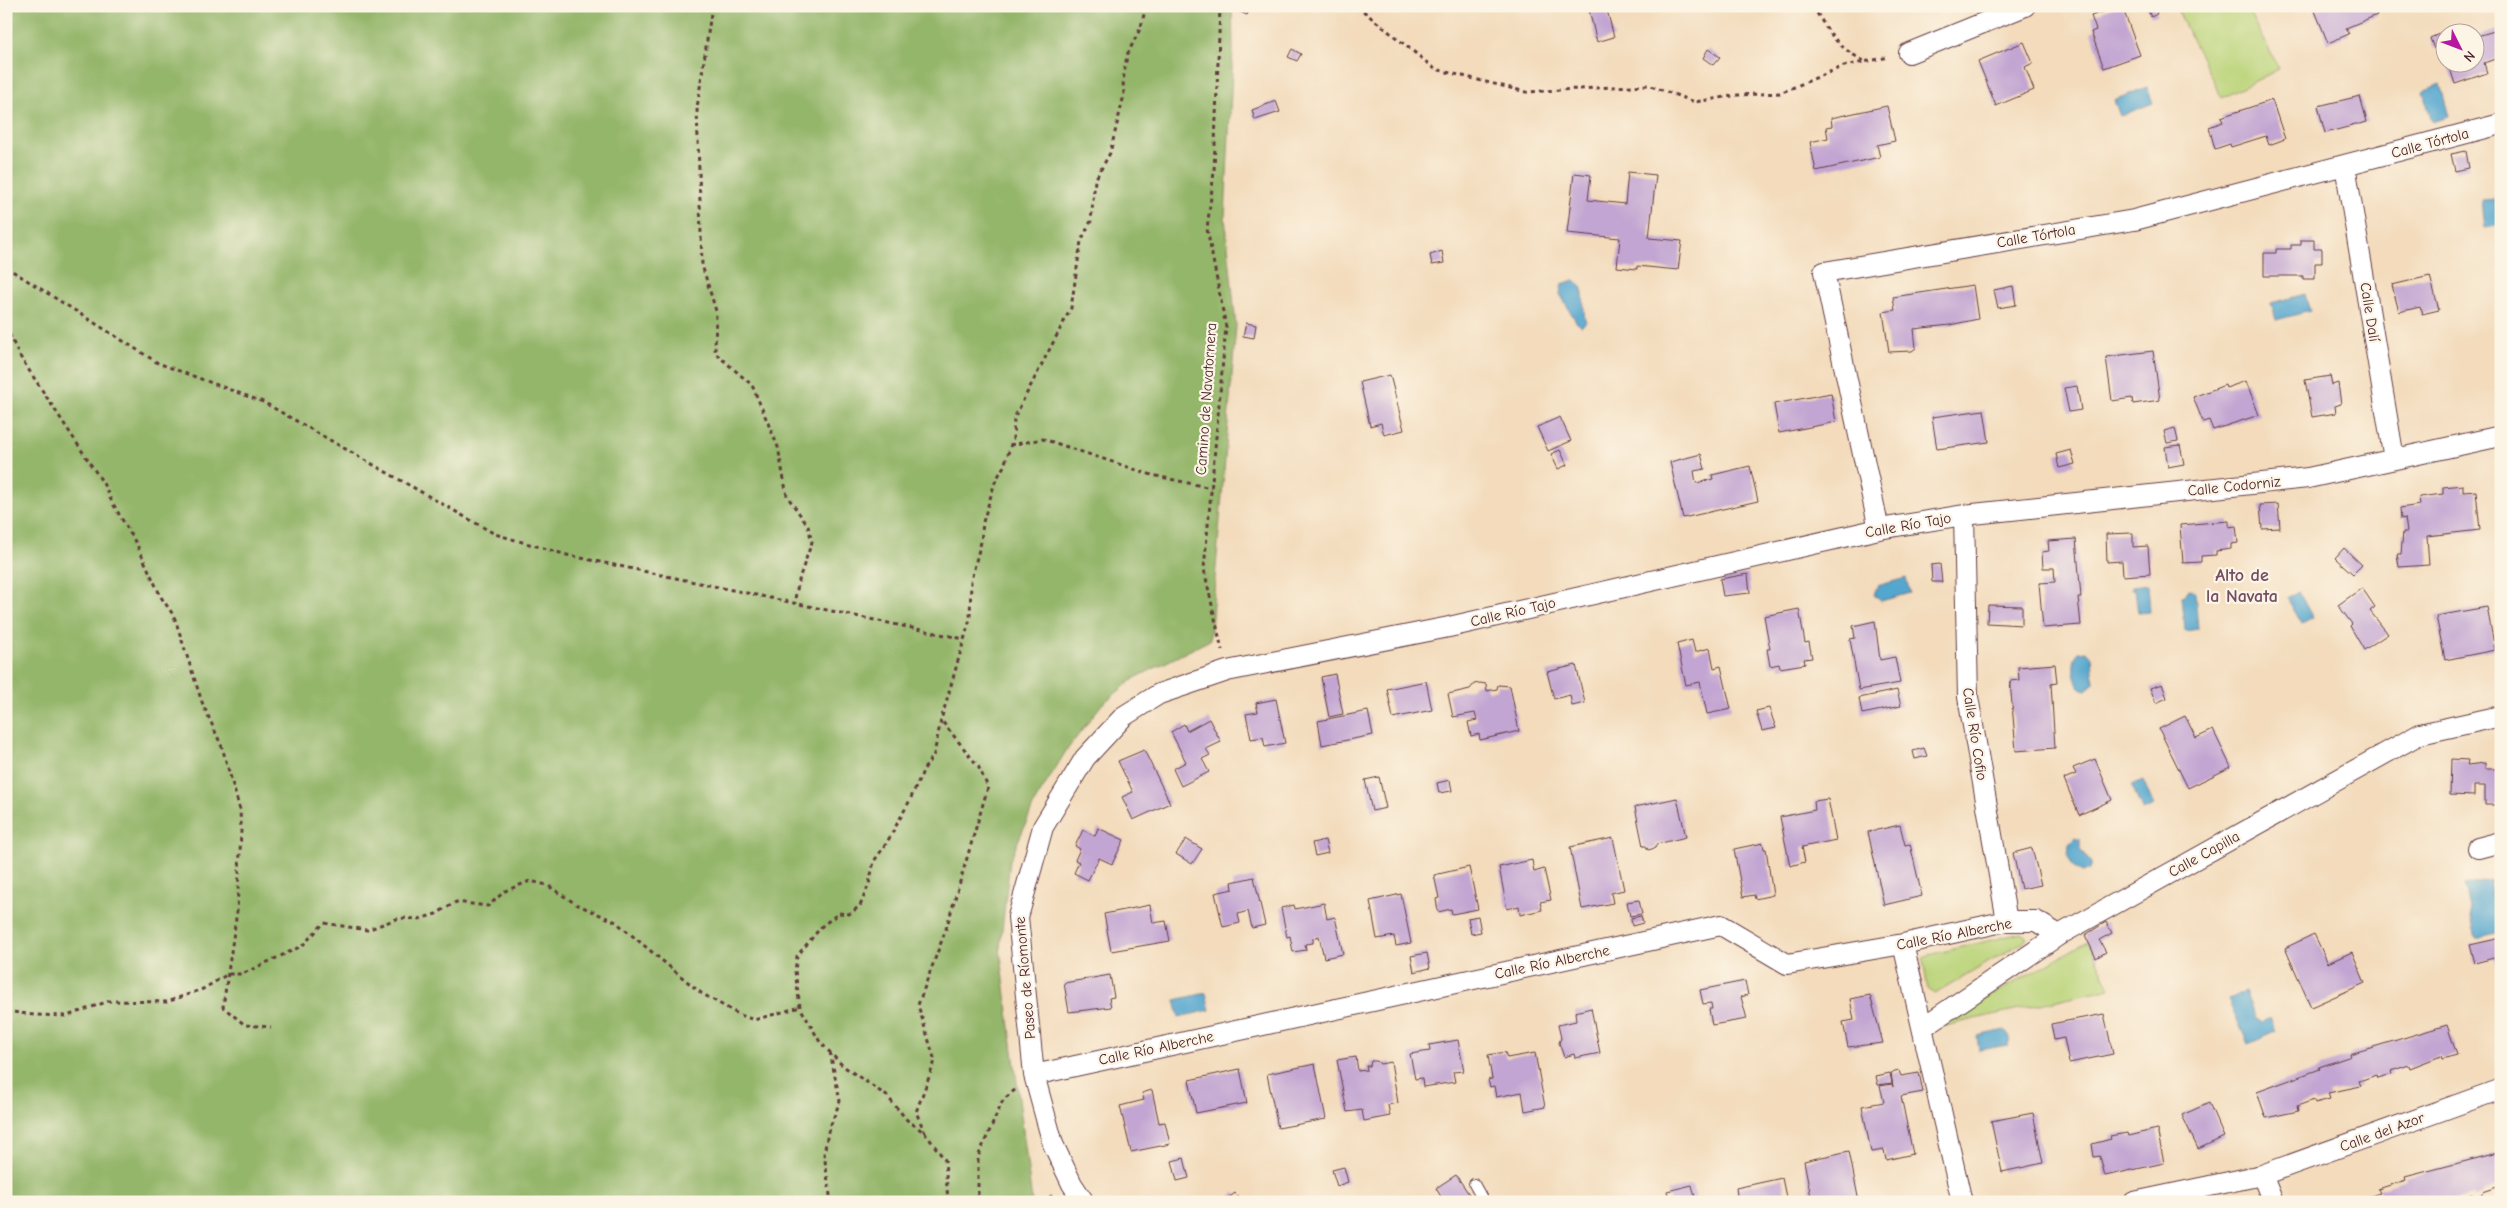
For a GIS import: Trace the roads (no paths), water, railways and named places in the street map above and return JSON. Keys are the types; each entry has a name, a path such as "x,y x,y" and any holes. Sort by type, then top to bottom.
{"street":[{"path":"1909,53 2025,6"},
{"name":"Calle Tórtola","path":"1879,529 1824,272 2134,220 2501,124"},
{"name":"Calle Dalí","path":"2346,165 2394,459"},
{"name":"Calle Codorniz","path":"1964,515 2308,478 2501,436"},
{"name":"Calle Río Tajo","path":"1086,758 1124,716 1160,694 1227,672 1449,627 1879,529 1964,515"},
{"name":"Calle Río Cofio","path":"1964,515 1968,697 2007,921"},
{"name":"Calle Capilla","path":"1923,1027 2058,935 2420,734 2501,716"},
{"name":"Paseo de Ríomonte","path":"1084,1202 1072,1184 1053,1144 1034,1075 1018,916 1043,827 1086,758"},
{"path":"2478,848 2501,842"},
{"name":"Calle Río Alberche","path":"1034,1075 1721,925 1787,964 1903,944 2007,921 2036,921 2058,935"},
{"path":"1903,944 1962,1202"},
{"name":"Calle del Azor","path":"2134,1202 2262,1175 2501,1089"},
{"path":"2262,1175 2273,1202"}],"lane":[{"path":"1474,1184 1484,1202"}],"water":[{"path":"2440,84 2449,116 2432,121 2423,91"},
{"path":"2147,87 2153,103 2120,116 2114,100"},
{"path":"2495,199 2498,226 2485,228 2482,200"},
{"path":"1574,280 1583,292 1586,322 1582,326 1577,323 1560,294 1562,284"},
{"path":"2305,294 2310,311 2276,320 2271,303"},
{"path":"1906,578 1910,593 1881,601 1874,595 1877,586"},
{"path":"2148,584 2150,612 2138,613 2135,589 2132,589 2132,586"},
{"path":"2188,589 2193,590 2195,593 2198,629 2185,631 2182,596"},
{"path":"2298,591 2313,618 2302,624 2287,598"},
{"path":"2087,651 2092,657 2094,683 2086,690 2078,685 2074,673 2074,661 2079,652"},
{"path":"2143,780 2154,806 2143,811 2131,785"},
{"path":"2075,838 2080,840 2080,849 2091,863 2089,869 2083,872 2074,868 2068,857 2069,844"},
{"path":"2490,880 2501,932 2476,938 2464,886"},
{"path":"2245,992 2256,1019 2262,1022 2270,1018 2276,1032 2248,1044 2228,999"},
{"path":"1206,993 1210,1010 1179,1017 1175,1000"},
{"path":"2005,1030 2010,1037 2008,1045 1979,1050 1977,1036"}],"district":[{"name":"Alto de la Navata","path":"2242,585"}]}
